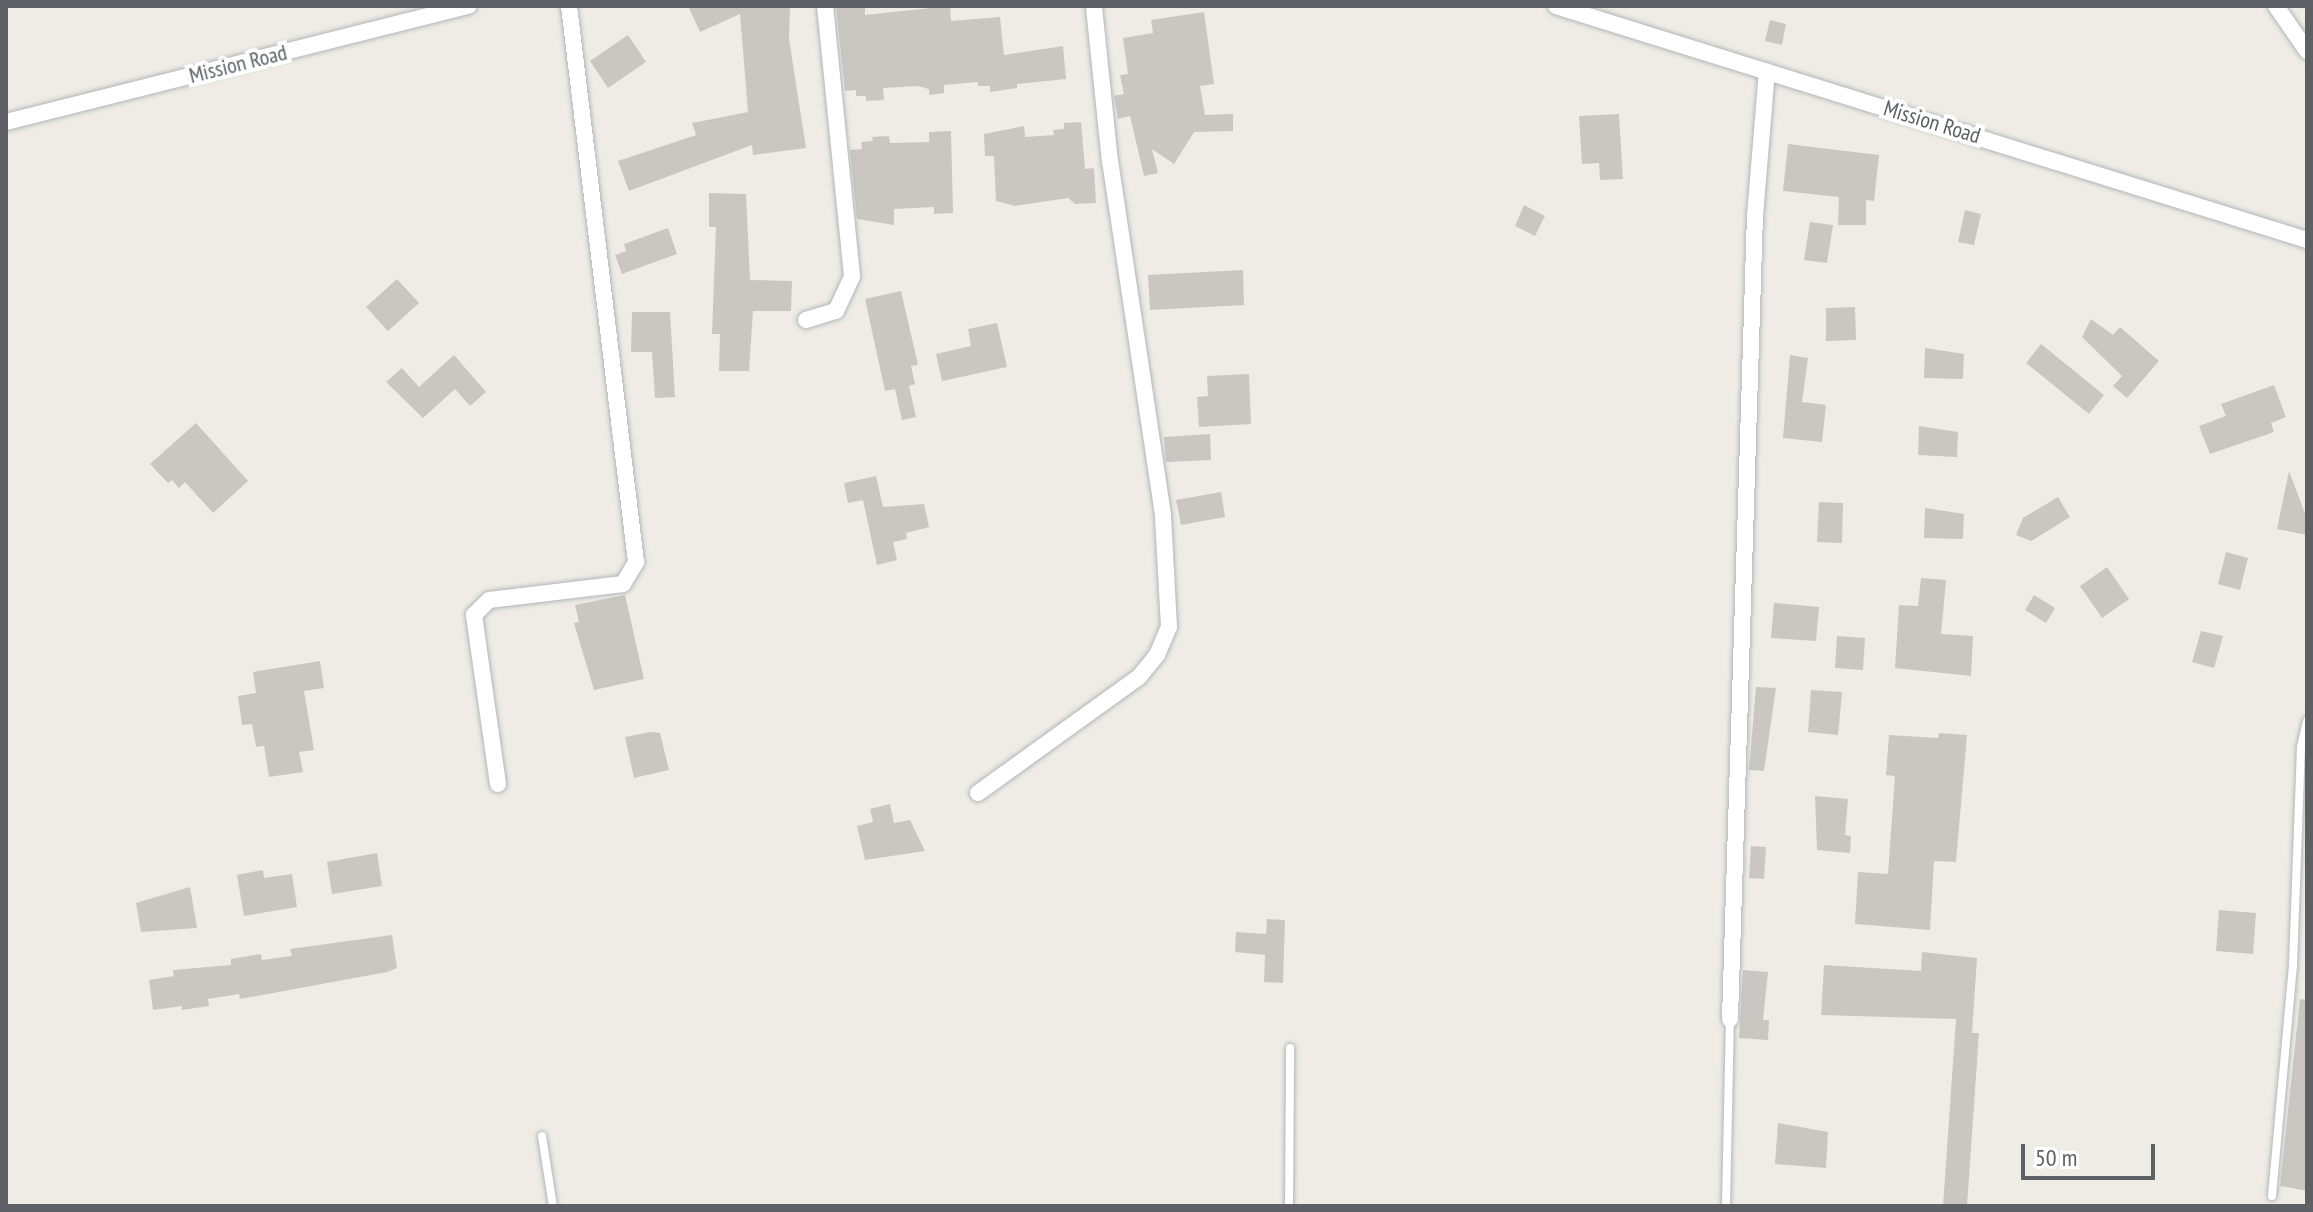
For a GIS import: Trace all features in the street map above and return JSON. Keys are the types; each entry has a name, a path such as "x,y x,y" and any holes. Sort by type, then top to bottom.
{"street":[{"name":"Mission Road","path":"6,122 469,6"},
{"path":"498,784 474,615 481,604 503,597 623,584 636,562 569,6"},
{"path":"806,320 836,311 852,276 825,6"},
{"path":"978,793 1139,677 1157,655 1169,627 1162,500 1110,162 1094,6"},
{"name":"Mission Road","path":"1556,6 2307,240"},
{"path":"2276,6 2307,51"},
{"path":"1730,1019 1755,216 1767,71"}],"lane":[{"path":"2272,1196 2293,965 2301,747 2307,721"},
{"path":"1726,1206 1730,1019"},
{"path":"1289,1206 1290,1048"},
{"path":"542,1136 553,1206"}],"building":[{"path":"688,6 790,6 789,39 806,148 753,155 752,145 629,191 618,161 696,135 692,123 748,112 740,14 700,32"},
{"path":"836,6 865,6 865,15 950,6 951,21 1000,17 1004,55 1063,46 1066,79 1017,84 1017,88 990,92 990,86 978,86 978,82 944,85 944,93 929,95 929,89 917,86 883,88 884,100 866,101 866,96 856,96 856,90 845,91"},
{"path":"1204,12 1214,84 1200,86 1205,115 1233,114 1233,131 1194,132 1174,164 1152,149 1158,173 1144,176 1130,116 1118,119 1114,96 1124,94 1120,75 1128,74 1123,38 1153,33 1151,20"},
{"path":"1770,20 1786,24 1782,45 1765,41"},
{"path":"628,35 646,62 608,88 590,61"},
{"path":"1619,114 1623,179 1600,180 1599,163 1582,164 1579,116"},
{"path":"1081,122 1085,169 1094,168 1096,203 1075,204 1068,198 1015,206 996,201 994,156 985,156 984,134 1024,126 1025,137 1054,135 1053,130 1064,129 1064,123"},
{"path":"951,131 953,213 934,214 934,207 894,209 894,225 857,219 850,150 862,149 861,142 873,141 872,137 889,136 890,143 929,142 929,132"},
{"path":"1788,144 1879,155 1874,201 1866,200 1866,225 1838,225 1839,197 1783,191"},
{"path":"709,193 746,194 750,280 792,281 791,311 753,311 749,371 719,371 720,334 712,334 716,227 709,227"},
{"path":"1524,205 1545,216 1535,236 1515,226"},
{"path":"1965,210 1981,214 1974,245 1958,242"},
{"path":"1810,222 1833,225 1827,263 1804,260"},
{"path":"668,228 677,254 622,274 615,255 626,251 624,244"},
{"path":"1243,270 1244,305 1150,310 1148,275"},
{"path":"397,279 419,303 388,331 366,307"},
{"path":"901,291 918,365 911,366 915,384 909,386 916,417 902,420 895,389 885,391 865,299"},
{"path":"1855,307 1856,340 1826,341 1826,308"},
{"path":"632,312 670,312 675,397 655,398 652,352 631,352"},
{"path":"2091,319 2113,335 2120,327 2159,361 2127,398 2113,386 2122,376 2082,337"},
{"path":"997,323 1007,367 942,381 936,354 971,346 968,329"},
{"path":"2041,344 2104,395 2089,414 2026,363"},
{"path":"1925,348 1964,354 1963,379 1924,378"},
{"path":"454,355 486,392 470,406 455,389 423,418 386,382 402,368 419,387"},
{"path":"1790,355 1808,358 1802,402 1826,405 1822,442 1783,438"},
{"path":"1249,374 1251,424 1199,427 1197,397 1208,396 1207,376"},
{"path":"2274,385 2286,417 2271,423 2274,432 2210,454 2199,426 2226,416 2221,404"},
{"path":"196,423 248,481 213,513 185,482 179,488 172,480 168,483 150,464"},
{"path":"1919,426 1958,432 1957,457 1918,455"},
{"path":"1210,434 1211,460 1166,462 1164,437"},
{"path":"2289,471 2307,519 2307,535 2277,529"},
{"path":"876,476 883,507 924,504 929,527 906,533 907,539 893,542 897,560 877,565 863,500 848,503 844,483"},
{"path":"1221,492 1225,517 1181,525 1176,500"},
{"path":"2058,497 2070,517 2031,541 2016,535 2023,518"},
{"path":"1819,502 1843,503 1842,543 1817,542"},
{"path":"1925,508 1964,514 1963,539 1924,538"},
{"path":"2226,552 2248,558 2240,590 2218,584"},
{"path":"2107,567 2129,599 2102,618 2080,586"},
{"path":"1921,578 1946,580 1941,634 1973,636 1971,676 1895,668 1899,605 1918,606"},
{"path":"625,595 644,679 594,690 574,623 579,622 575,605"},
{"path":"2034,595 2055,608 2046,623 2025,610"},
{"path":"1774,603 1819,607 1816,641 1771,638"},
{"path":"2201,631 2223,636 2214,668 2192,662"},
{"path":"1837,636 1865,638 1863,670 1835,668"},
{"path":"320,661 324,688 304,691 314,750 299,752 303,772 269,777 264,746 256,747 252,724 242,725 238,696 256,693 253,672"},
{"path":"1756,687 1776,688 1764,771 1749,770"},
{"path":"1811,690 1842,692 1838,735 1808,732"},
{"path":"660,733 669,770 634,778 625,737"},
{"path":"1939,733 1967,735 1956,862 1934,861 1930,930 1855,924 1858,872 1888,874 1895,776 1886,775 1889,735 1938,738"},
{"path":"1815,796 1848,799 1845,835 1851,836 1850,853 1817,850"},
{"path":"890,804 894,823 910,820 925,851 865,860 857,826 873,822 870,809"},
{"path":"1751,846 1766,847 1764,879 1749,878"},
{"path":"377,853 382,886 332,894 327,862"},
{"path":"263,870 264,878 292,874 297,907 244,916 237,875"},
{"path":"190,887 197,928 141,932 136,903"},
{"path":"2219,910 2256,913 2253,954 2216,951"},
{"path":"1267,919 1285,920 1283,983 1264,982 1265,955 1235,952 1236,932 1266,934"},
{"path":"392,935 397,968 387,972 240,999 239,994 208,999 209,1006 153,1010 149,980 174,976 173,970 231,965 231,959 261,954 262,960 292,956 290,949"},
{"path":"1922,952 1977,958 1972,1033 1979,1033 1967,1206 1943,1206 1956,1019 1821,1015 1824,965 1921,971"},
{"path":"1743,970 1768,972 1763,1020 1769,1020 1768,1040 1739,1038"},
{"path":"2300,999 2307,1000 2307,1191 2280,1186"},
{"path":"1778,1123 1828,1132 1826,1168 1775,1164"}]}
